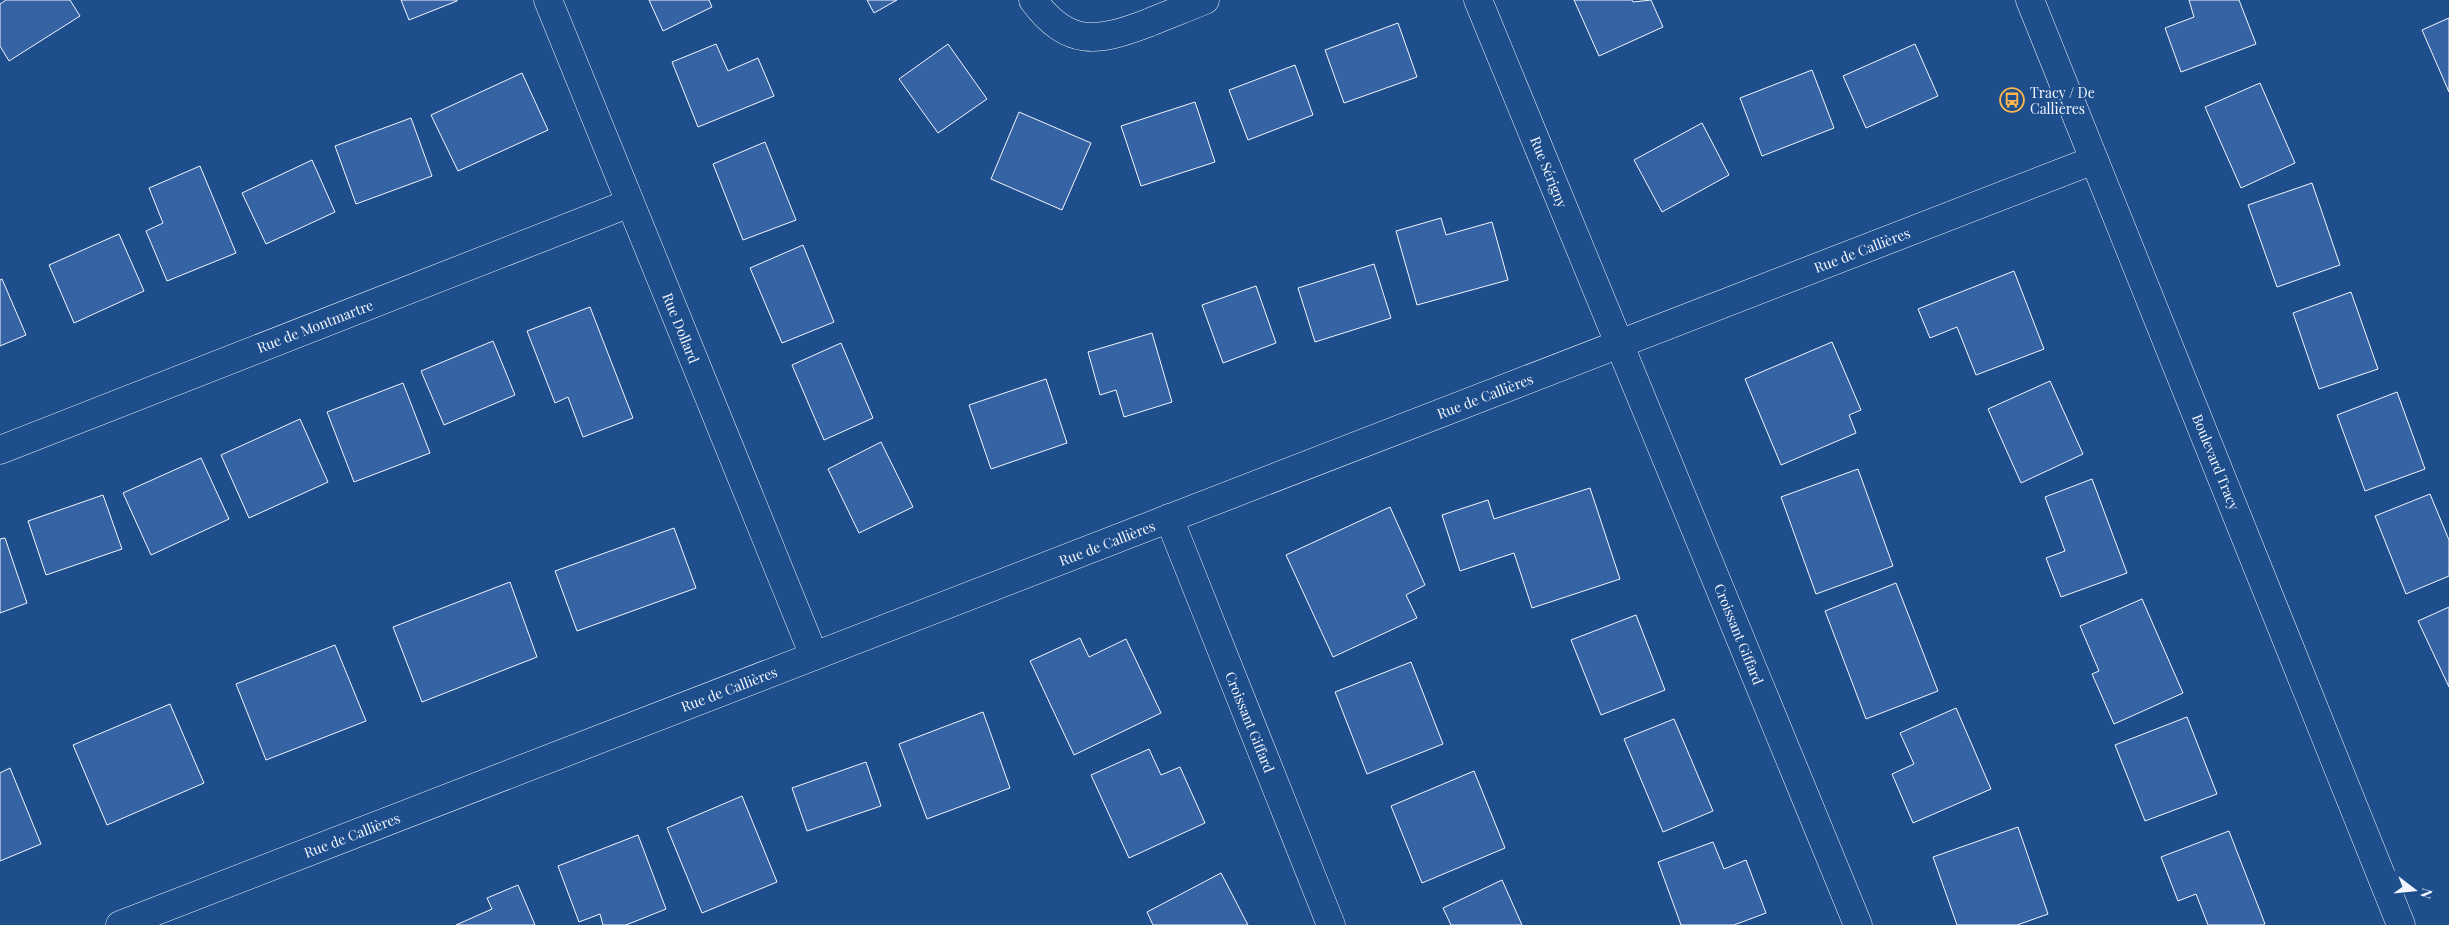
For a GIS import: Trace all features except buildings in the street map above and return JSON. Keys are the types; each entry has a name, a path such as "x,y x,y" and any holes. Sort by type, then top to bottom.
{"street":[{"name":"Rue Dollard","path":"548,0 814,656"},
{"path":"1033,0 1046,17 1064,31 1086,38 1108,37 1205,0"},
{"name":"Rue Sérigny","path":"1478,0 1620,344"},
{"name":"Boulevard Tracy","path":"2030,0 2401,925"},
{"name":"Rue de Callières","path":"120,925 162,918 814,656 2094,160"},
{"name":"Rue de Montmartre","path":"0,450 630,203"},
{"name":"Croissant Giffard","path":"1620,344 1858,925"},
{"name":"Croissant Giffard","path":"1170,518 1331,925"}],"place":[{"name":"Tracy / De Callières","path":"2012,100"}]}
